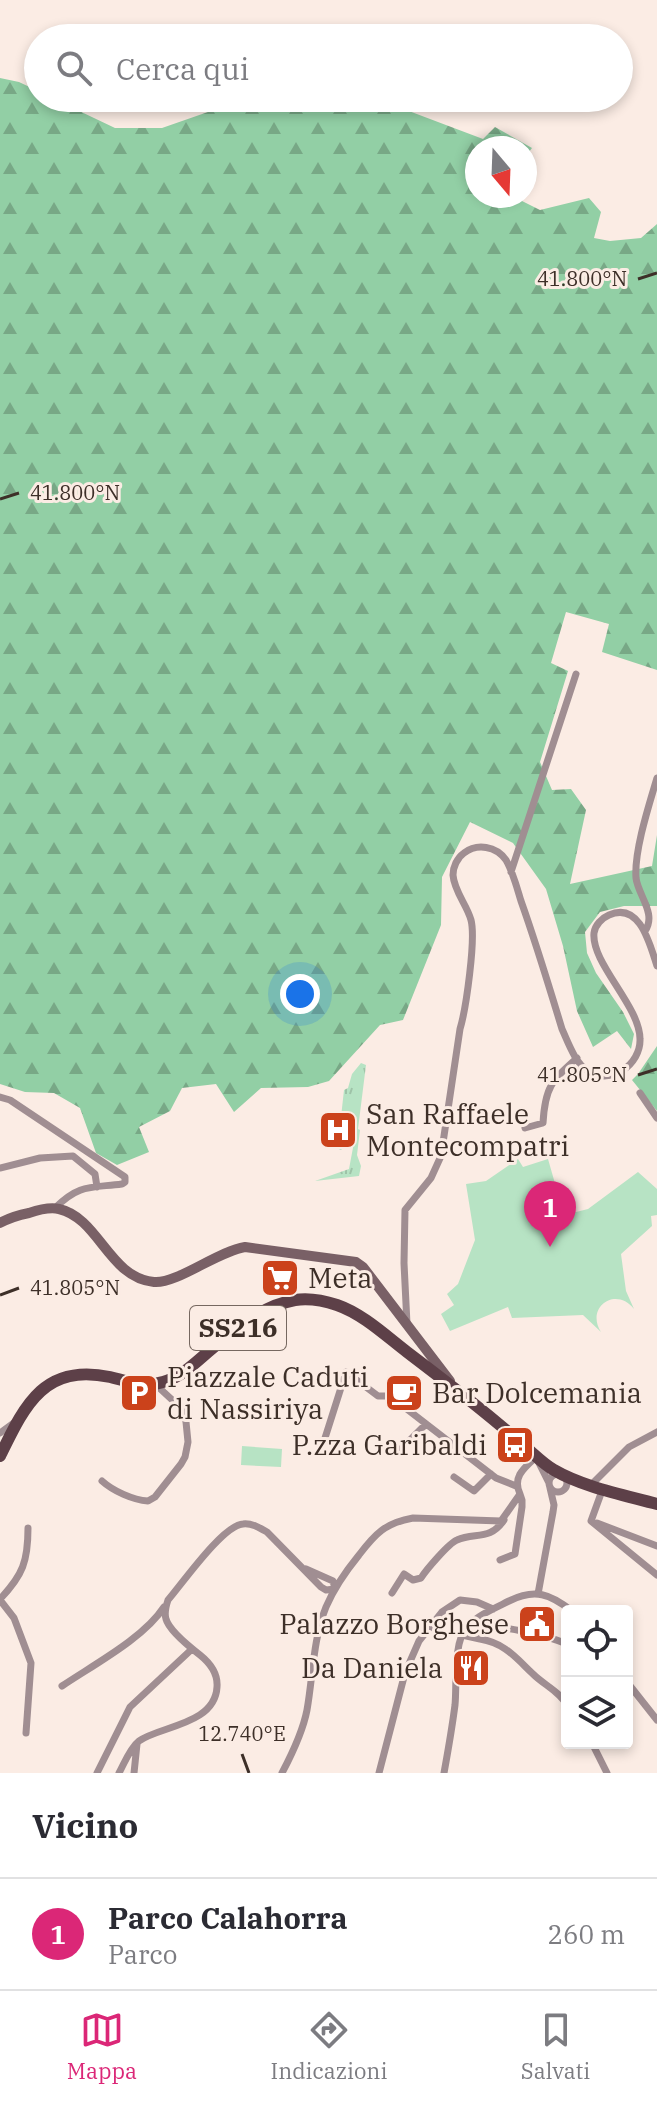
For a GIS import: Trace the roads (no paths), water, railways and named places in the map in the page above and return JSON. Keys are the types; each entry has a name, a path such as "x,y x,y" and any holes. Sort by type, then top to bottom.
{"main road":[{"name":"SS216","path":"155,1384 185,1372 261,1312 297,1300 321,1301 340,1306 368,1322 459,1392 565,1481 593,1485 657,1504"},
{"path":"1,1448 24,1409 49,1383 70,1374 155,1384"}],"street":[{"path":"511,872 576,674"},
{"path":"645,931 650,926 649,915 636,882 636,867 657,778"},
{"path":"407,1326 405,1210 431,1178 441,1156 471,952 472,923 453,873 460,856 485,846 499,852 507,861 562,1029 569,1046 588,1071 600,1076 623,1071 633,1062 640,1049 641,1036 637,1021 600,955 594,934 596,925 610,914 620,912 639,922 657,966"},
{"path":"525,1128 543,1123 545,1100 555,1077 577,1058"},
{"path":"640,1093 657,1118"},
{"path":"0,1097 10,1100 126,1178 122,1184 76,1191 55,1208"},
{"path":"0,1168 40,1158 73,1156 93,1172 97,1187"},
{"path":"0,1223 55,1208 64,1211 95,1236 124,1271 155,1282 167,1281 245,1247 356,1262 459,1392"},
{"path":"325,1438 346,1372 378,1396 390,1396 491,1474 518,1490 522,1507 515,1554 500,1560"},
{"path":"102,1481 107,1486 148,1501 155,1497 185,1457 188,1442 185,1415 178,1404 155,1384"},
{"path":"0,1433 19,1418"},
{"path":"400,1450 426,1424"},
{"path":"591,1521 593,1485 629,1447 657,1432"},
{"path":"392,1593 404,1574 413,1580 421,1578 450,1544 459,1539 485,1536 501,1525 518,1490 521,1471 536,1457 550,1486 554,1505 538,1594"},
{"path":"454,1477 474,1491 491,1474"},
{"path":"550,1486 552,1476 557,1474 565,1481"},
{"path":"550,1486 558,1493 565,1481"},
{"path":"553,1512 565,1481"},
{"path":"282,1773 303,1725 325,1610 335,1589 373,1536 385,1527 413,1518 501,1521 507,1515"},
{"path":"591,1521 657,1546"},
{"path":"591,1521 657,1575"},
{"path":"62,1686 141,1633 156,1619 218,1540 240,1523 267,1532 316,1578 324,1595 325,1610"},
{"path":"26,1733 31,1663 14,1618 0,1600 16,1582 25,1564 28,1528"},
{"path":"316,1578 351,1565"},
{"path":"316,1578 333,1581 335,1589"},
{"path":"444,1773 455,1705 458,1654 465,1627 512,1599 538,1594 554,1597 564,1605"},
{"path":"119,1773 137,1742 195,1718 213,1700 217,1686 215,1674 204,1659 166,1620 168,1600"},
{"path":"379,1773 405,1673 419,1641 442,1612 460,1600 477,1602 493,1609"},
{"path":"480,1639 492,1626 561,1641"},
{"path":"462,1635 489,1640 517,1656 534,1676 561,1696"},
{"path":"97,1773 130,1707 192,1649"},
{"path":"633,1690 657,1720"},
{"path":"134,1773 137,1742"},
{"path":"595,1749 607,1773"}],"place":[{"name":"San Raffaele Montecompatri","path":"338,1130"},
{"name":"Parco Calahorra","path":"550,1247"},
{"name":"Meta","path":"280,1278"},
{"name":"Piazzale Caduti di Nassiriya","path":"139,1393"},
{"name":"Bar Dolcemania","path":"404,1393"},
{"name":"P.zza Garibaldi","path":"515,1445"},
{"name":"Palazzo Borghese","path":"537,1624"},
{"name":"Da Daniela","path":"471,1668"}]}
